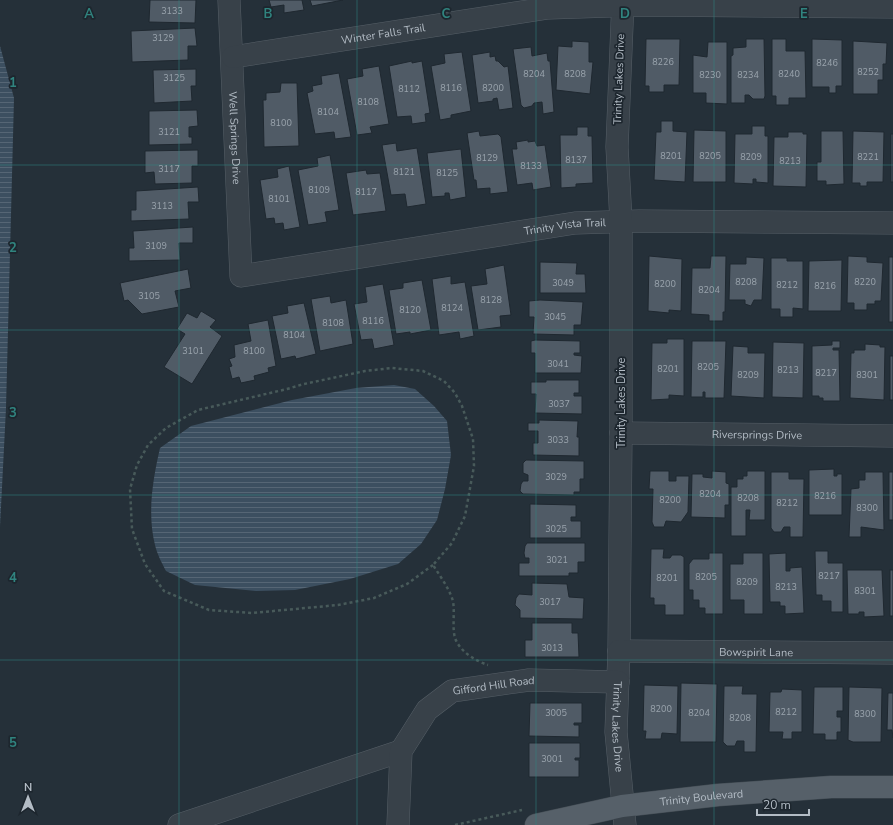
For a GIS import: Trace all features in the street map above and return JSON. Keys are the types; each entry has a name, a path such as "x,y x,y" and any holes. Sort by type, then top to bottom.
{"main road":[{"name":"Trinity Boulevard","path":"530,817 623,816 718,795 816,788 893,787"}],"street":[{"name":"Well Springs Drive","path":"230,0 241,276"},
{"name":"Winter Falls Trail","path":"233,57 548,8 622,3 893,7"},
{"name":"Trinity Lakes Drive","path":"622,3 617,146 621,221 622,433 619,651 616,732 623,816"},
{"name":"Trinity Vista Trail","path":"241,276 575,223 621,221 893,223"},
{"name":"Riversprings Drive","path":"622,433 893,436"},
{"name":"Bowspirit Lane","path":"619,651 893,653"},
{"name":"Gifford Hill Road","path":"401,751 427,710 452,691 529,680 618,682"},
{"path":"179,825 401,751 398,825"}],"path":[{"path":"392,368 423,371 444,381 455,393 462,406 473,440 474,466 465,516 452,543 433,565 407,584 374,598 338,605 252,613 209,610 164,591 144,564 132,529 130,489 137,465 148,445 166,428 198,410 304,384 365,371 392,368"},
{"path":"433,565 445,583 452,600 455,638 462,649 477,661 491,666"},
{"path":"455,825 530,817"}],"water":[{"path":"0,46 14,98 6,408 0,527"},
{"path":"394,385 415,389 434,406 447,421 451,455 445,489 437,520 421,544 398,564 350,579 295,590 256,591 195,585 166,571 156,548 151,521 153,484 160,448 191,426 292,400 356,388"}],"building":[{"path":"150,0 196,0 195,23 149,22"},
{"path":"269,0 302,0 304,10 284,13 284,5 271,7"},
{"path":"310,0 343,0 312,6"},
{"path":"195,28 197,46 188,46 188,60 132,62 131,31"},
{"path":"646,39 680,39 679,85 664,85 664,92 649,92 649,86 645,86"},
{"path":"746,39 764,39 765,96 764,99 753,99 749,95 745,95 745,103 731,103 731,56 733,55 733,48 746,47"},
{"path":"772,39 786,39 786,51 805,51 806,98 789,98 789,105 776,105 776,96 772,96"},
{"path":"812,39 842,40 842,86 836,86 836,93 829,93 829,87 812,87"},
{"path":"572,41 589,42 589,62 593,62 590,94 556,90 558,46 572,47"},
{"path":"853,41 887,43 886,64 883,64 883,80 878,80 878,94 853,94"},
{"path":"708,42 727,42 727,104 706,103 706,93 693,93 693,55 707,57"},
{"path":"531,47 532,56 547,53 548,61 550,61 554,112 543,114 542,102 534,103 532,106 524,108 521,105 513,49"},
{"path":"462,52 471,111 451,115 451,118 440,120 431,66 445,63 444,54"},
{"path":"490,52 490,57 495,56 496,61 504,67 508,66 513,108 499,110 497,98 493,99 493,101 478,103 472,55"},
{"path":"412,61 412,63 422,61 430,113 425,114 426,122 412,124 411,116 397,117 389,66"},
{"path":"379,66 389,124 370,127 372,133 357,135 347,79 363,76 362,69"},
{"path":"196,69 196,86 191,86 192,101 154,103 153,70"},
{"path":"339,73 351,137 335,139 334,132 315,134 307,93 313,91 312,86 322,84 321,76"},
{"path":"281,83 297,83 299,146 264,147 263,100 266,100 266,93 280,92"},
{"path":"197,110 198,126 189,127 189,137 192,137 192,144 149,145 149,111"},
{"path":"661,121 673,121 673,131 687,132 685,182 654,180 656,132 661,132"},
{"path":"752,126 765,126 765,136 768,136 768,183 756,182 756,179 753,179 753,184 734,183 735,134 752,134"},
{"path":"577,127 588,127 588,136 592,136 593,183 576,184 576,187 561,188 560,135 577,135"},
{"path":"694,130 726,131 726,182 693,182"},
{"path":"479,131 480,136 498,134 501,137 508,192 490,194 490,188 477,189 476,180 474,180 467,133"},
{"path":"821,131 843,131 844,184 826,185 826,181 817,181 817,162 821,162"},
{"path":"853,131 884,132 883,182 867,182 867,186 860,186 860,183 852,183"},
{"path":"788,132 803,132 803,134 807,134 806,187 773,186 774,137 788,137"},
{"path":"891,134 893,134 893,182 891,182"},
{"path":"528,140 528,142 535,141 537,146 545,145 551,187 533,190 532,183 517,185 512,149 517,149 516,142"},
{"path":"396,143 397,151 417,148 426,204 407,207 405,194 391,195 382,145"},
{"path":"461,149 466,197 450,200 449,193 445,193 445,196 432,197 427,153"},
{"path":"198,150 198,166 192,166 192,183 155,184 154,172 145,173 145,151"},
{"path":"330,155 339,210 325,212 327,222 308,225 298,170 318,166 317,158"},
{"path":"289,166 300,227 284,230 283,223 275,224 274,218 266,219 260,180 278,177 277,169"},
{"path":"366,170 367,174 380,173 386,211 353,215 346,173"},
{"path":"198,187 199,202 188,202 189,219 131,221 131,210 136,210 136,191"},
{"path":"193,227 193,243 179,243 180,260 129,261 129,248 134,248 133,231"},
{"path":"649,256 682,259 681,311 669,310 669,313 648,311"},
{"path":"711,256 726,256 725,312 723,312 723,321 709,321 709,315 691,314 692,268 710,268"},
{"path":"848,256 867,257 867,262 883,263 881,301 875,301 875,304 867,304 867,310 854,310 854,303 847,303"},
{"path":"746,257 764,258 762,300 754,300 751,306 745,304 745,300 729,300 730,264 746,264"},
{"path":"889,257 893,257 893,322 889,322"},
{"path":"771,258 787,258 787,261 803,261 803,309 793,308 793,317 780,317 780,309 771,309"},
{"path":"842,260 841,311 808,311 809,261"},
{"path":"540,262 577,263 576,274 585,274 586,293 540,293"},
{"path":"504,265 511,315 500,316 501,327 478,330 471,286 487,284 485,269"},
{"path":"188,269 191,288 175,291 179,307 142,314 128,300 124,301 120,283"},
{"path":"451,276 451,284 465,282 474,336 460,339 459,332 439,335 432,279"},
{"path":"422,280 431,330 410,334 410,332 396,334 389,290 403,288 403,283"},
{"path":"383,284 394,345 374,349 372,339 361,340 354,304 367,302 365,287"},
{"path":"330,296 331,303 346,300 353,344 320,351 311,299"},
{"path":"540,300 583,302 581,325 574,325 574,335 533,334 534,317 529,317 529,301"},
{"path":"304,303 316,354 296,359 295,356 281,359 272,316 288,313 287,306"},
{"path":"201,311 216,320 210,327 222,336 192,384 164,367 185,334 177,329 187,313 197,318"},
{"path":"268,320 276,366 268,368 269,372 254,376 255,380 241,383 239,377 232,379 229,367 232,366 229,359 235,357 234,345 251,341 248,324"},
{"path":"667,339 684,339 684,396 669,395 669,399 651,400 652,343 667,343"},
{"path":"531,341 580,341 580,353 574,353 574,355 582,356 581,373 535,373 535,353 531,353"},
{"path":"692,341 726,341 724,398 705,398 705,392 703,392 703,397 691,397"},
{"path":"832,341 840,341 840,348 833,348 833,350 839,350 840,401 823,401 823,398 819,398 819,396 812,396 812,346 832,345"},
{"path":"773,342 804,343 803,398 772,397"},
{"path":"865,344 880,345 880,347 885,347 884,400 850,398 851,353 854,353 854,350 865,350"},
{"path":"733,346 748,347 748,353 765,353 764,398 731,396"},
{"path":"890,356 893,356 893,400 890,400"},
{"path":"546,380 579,380 579,393 574,393 574,396 582,396 582,414 535,413 536,394 531,394 531,382 546,382"},
{"path":"539,420 578,421 577,437 579,437 579,456 533,455 533,443 538,443 538,431 528,431 528,423 539,423"},
{"path":"526,460 584,461 584,479 580,479 580,492 574,492 574,495 523,494 520,491 521,484 523,481 528,481 528,475 523,473 523,463"},
{"path":"834,469 834,476 837,476 837,474 842,474 842,515 809,515 809,470"},
{"path":"650,471 669,471 669,481 676,481 676,476 689,476 688,512 681,522 666,521 664,527 654,527 652,522 653,489 649,489"},
{"path":"712,471 726,472 726,483 729,484 729,505 725,505 725,518 691,517 692,474 703,474 703,477 712,478"},
{"path":"747,471 765,471 765,520 749,520 750,510 746,510 746,536 731,536 731,487 737,487 737,479 743,479 743,476 747,476"},
{"path":"771,472 789,472 789,479 804,479 803,537 790,537 790,527 784,527 781,532 774,532 771,528"},
{"path":"865,472 883,472 884,530 861,527 861,537 849,537 851,489 859,488 859,480 865,480"},
{"path":"889,472 893,472 893,520 889,520"},
{"path":"530,504 576,505 576,517 571,517 571,521 581,521 581,538 530,538"},
{"path":"527,543 585,543 585,562 578,562 578,573 569,573 569,576 519,576 519,563 529,563 529,558 525,558 524,553"},
{"path":"651,549 664,549 663,558 670,558 672,555 681,555 684,557 684,615 665,615 665,605 654,605 654,598 650,598"},
{"path":"815,551 828,551 828,563 843,563 843,612 831,612 831,601 822,601 822,595 816,595"},
{"path":"709,553 723,553 723,614 705,614 705,608 699,608 699,600 693,600 693,590 689,590 689,564 693,559 709,559"},
{"path":"743,553 763,553 763,614 744,614 744,600 730,600 730,564 743,564"},
{"path":"786,553 786,571 790,571 790,568 802,567 804,613 785,614 785,606 780,606 780,602 770,602 769,554"},
{"path":"847,570 882,570 884,616 864,617 864,612 859,612 859,614 848,614"},
{"path":"890,570 893,570 893,616 890,616"},
{"path":"532,583 567,584 569,597 584,598 583,619 520,618 520,610 515,605 516,598 519,594 532,595"},
{"path":"532,623 572,623 572,633 578,633 579,657 525,657 525,640 532,640"},
{"path":"681,683 717,684 716,742 680,742"},
{"path":"644,685 678,686 677,734 662,733 661,739 645,739 646,731 643,731"},
{"path":"724,686 743,686 742,694 757,694 756,752 744,752 744,741 737,741 735,746 727,746 723,742"},
{"path":"814,687 843,687 843,711 837,711 837,717 841,717 841,732 837,732 837,740 825,740 825,734 813,734"},
{"path":"849,687 882,688 881,742 853,742 848,740"},
{"path":"782,689 802,690 802,732 792,732 792,739 782,739 783,732 769,732 770,692 781,692"},
{"path":"888,693 893,693 893,738 892,730 887,730"},
{"path":"530,703 582,703 582,723 574,723 574,725 579,725 579,737 529,736"},
{"path":"529,743 580,743 580,758 575,758 575,760 579,760 579,777 529,777"}]}
